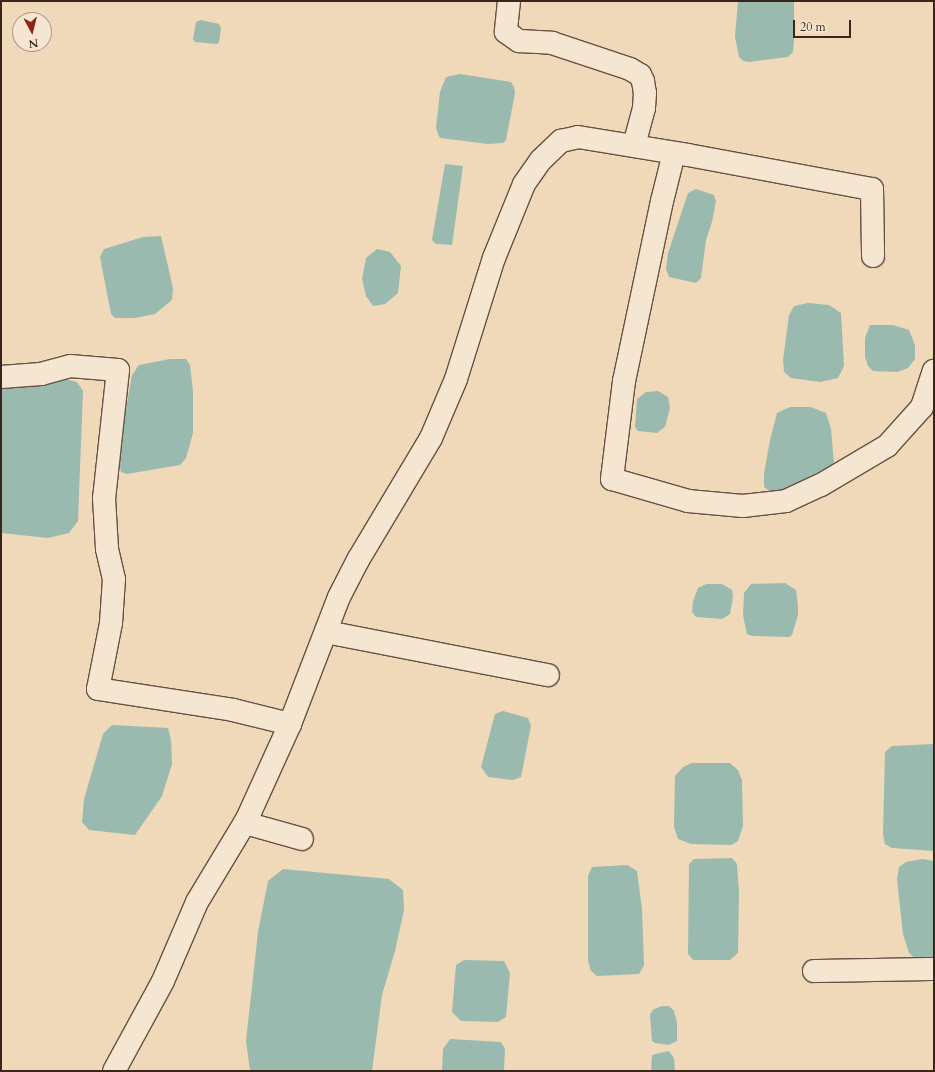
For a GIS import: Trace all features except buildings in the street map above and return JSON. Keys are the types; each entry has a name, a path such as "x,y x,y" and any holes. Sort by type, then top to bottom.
{"street":[{"path":"509,1 506,32 519,41 552,43 630,69 640,74 645,93 644,108 634,146"},
{"path":"114,1071 163,981 197,902 245,823 290,724 339,597 358,560 431,438 456,379 494,258 524,184 541,160 561,142 578,137 872,189 873,256"},
{"path":"674,153 662,201 624,381 612,478 688,501 742,506 786,501 821,485 887,446 922,407 934,370"},
{"path":"1,377 41,374 70,366 118,370 104,498 107,549 114,579 111,623 98,690 234,710 290,724"},
{"path":"326,632 548,675"},
{"path":"245,823 302,839"},
{"path":"814,971 934,969"}],"water":[{"path":"738,1 794,1 793,52 788,57 749,62 743,61 739,57 735,37"},
{"path":"201,20 219,24 221,28 219,42 217,44 195,42 193,39 196,22"},
{"path":"460,74 511,82 515,93 506,140 503,143 488,144 440,138 436,128 440,92 446,77"},
{"path":"445,164 463,166 452,245 436,244 432,240"},
{"path":"696,189 714,195 716,201 712,222 706,240 701,278 696,283 669,277 666,269 668,253 688,193"},
{"path":"161,236 173,288 172,300 155,314 135,318 115,318 111,314 100,257 104,249 143,237"},
{"path":"377,249 390,252 401,266 398,293 385,304 373,306 366,296 362,279 366,258"},
{"path":"808,303 829,305 841,313 844,366 838,378 820,382 791,378 784,372 783,360 789,315 794,306"},
{"path":"870,325 893,325 909,330 915,345 915,359 908,368 897,372 873,371 868,366 865,357 865,338"},
{"path":"170,359 186,359 190,365 193,392 193,433 186,458 180,465 127,474 121,472 119,461 124,419 132,375 139,365"},
{"path":"60,378 77,382 83,391 78,521 69,533 48,538 1,533 1,386"},
{"path":"658,391 668,397 670,408 665,427 657,433 638,431 635,427 637,399 646,392"},
{"path":"790,407 811,407 826,413 831,429 834,464 825,478 791,491 771,492 764,487 764,474 770,440 777,413"},
{"path":"785,583 796,590 798,615 792,635 789,637 752,636 747,634 743,615 744,593 751,584"},
{"path":"706,584 722,584 732,590 733,597 730,614 722,619 696,617 692,612 693,601 698,588"},
{"path":"503,711 528,718 531,726 521,777 513,780 488,777 481,767 495,714"},
{"path":"112,725 168,728 171,740 172,764 162,796 135,835 89,830 82,822 84,799 103,734"},
{"path":"934,744 934,851 892,848 885,844 883,835 885,752 892,746"},
{"path":"692,763 730,763 738,770 742,780 743,826 738,841 731,845 691,844 678,839 674,827 675,776 683,767"},
{"path":"732,858 737,864 739,894 738,953 730,960 693,960 688,954 689,864 694,859"},
{"path":"922,859 934,861 934,958 916,959 909,953 903,934 897,879 899,867 906,862"},
{"path":"627,865 637,871 642,909 644,965 639,974 597,976 591,971 588,961 588,876 592,867"},
{"path":"283,869 389,879 403,890 404,910 395,951 382,995 372,1071 250,1071 246,1041 258,932 268,881"},
{"path":"464,960 504,961 510,973 506,1017 498,1022 461,1021 452,1012 456,965"},
{"path":"662,1006 669,1006 674,1011 677,1022 677,1041 669,1045 655,1043 652,1041 650,1014 654,1009"},
{"path":"450,1039 501,1042 505,1049 504,1071 442,1071 443,1049"},
{"path":"669,1051 674,1058 675,1071 651,1071 652,1055"}]}
